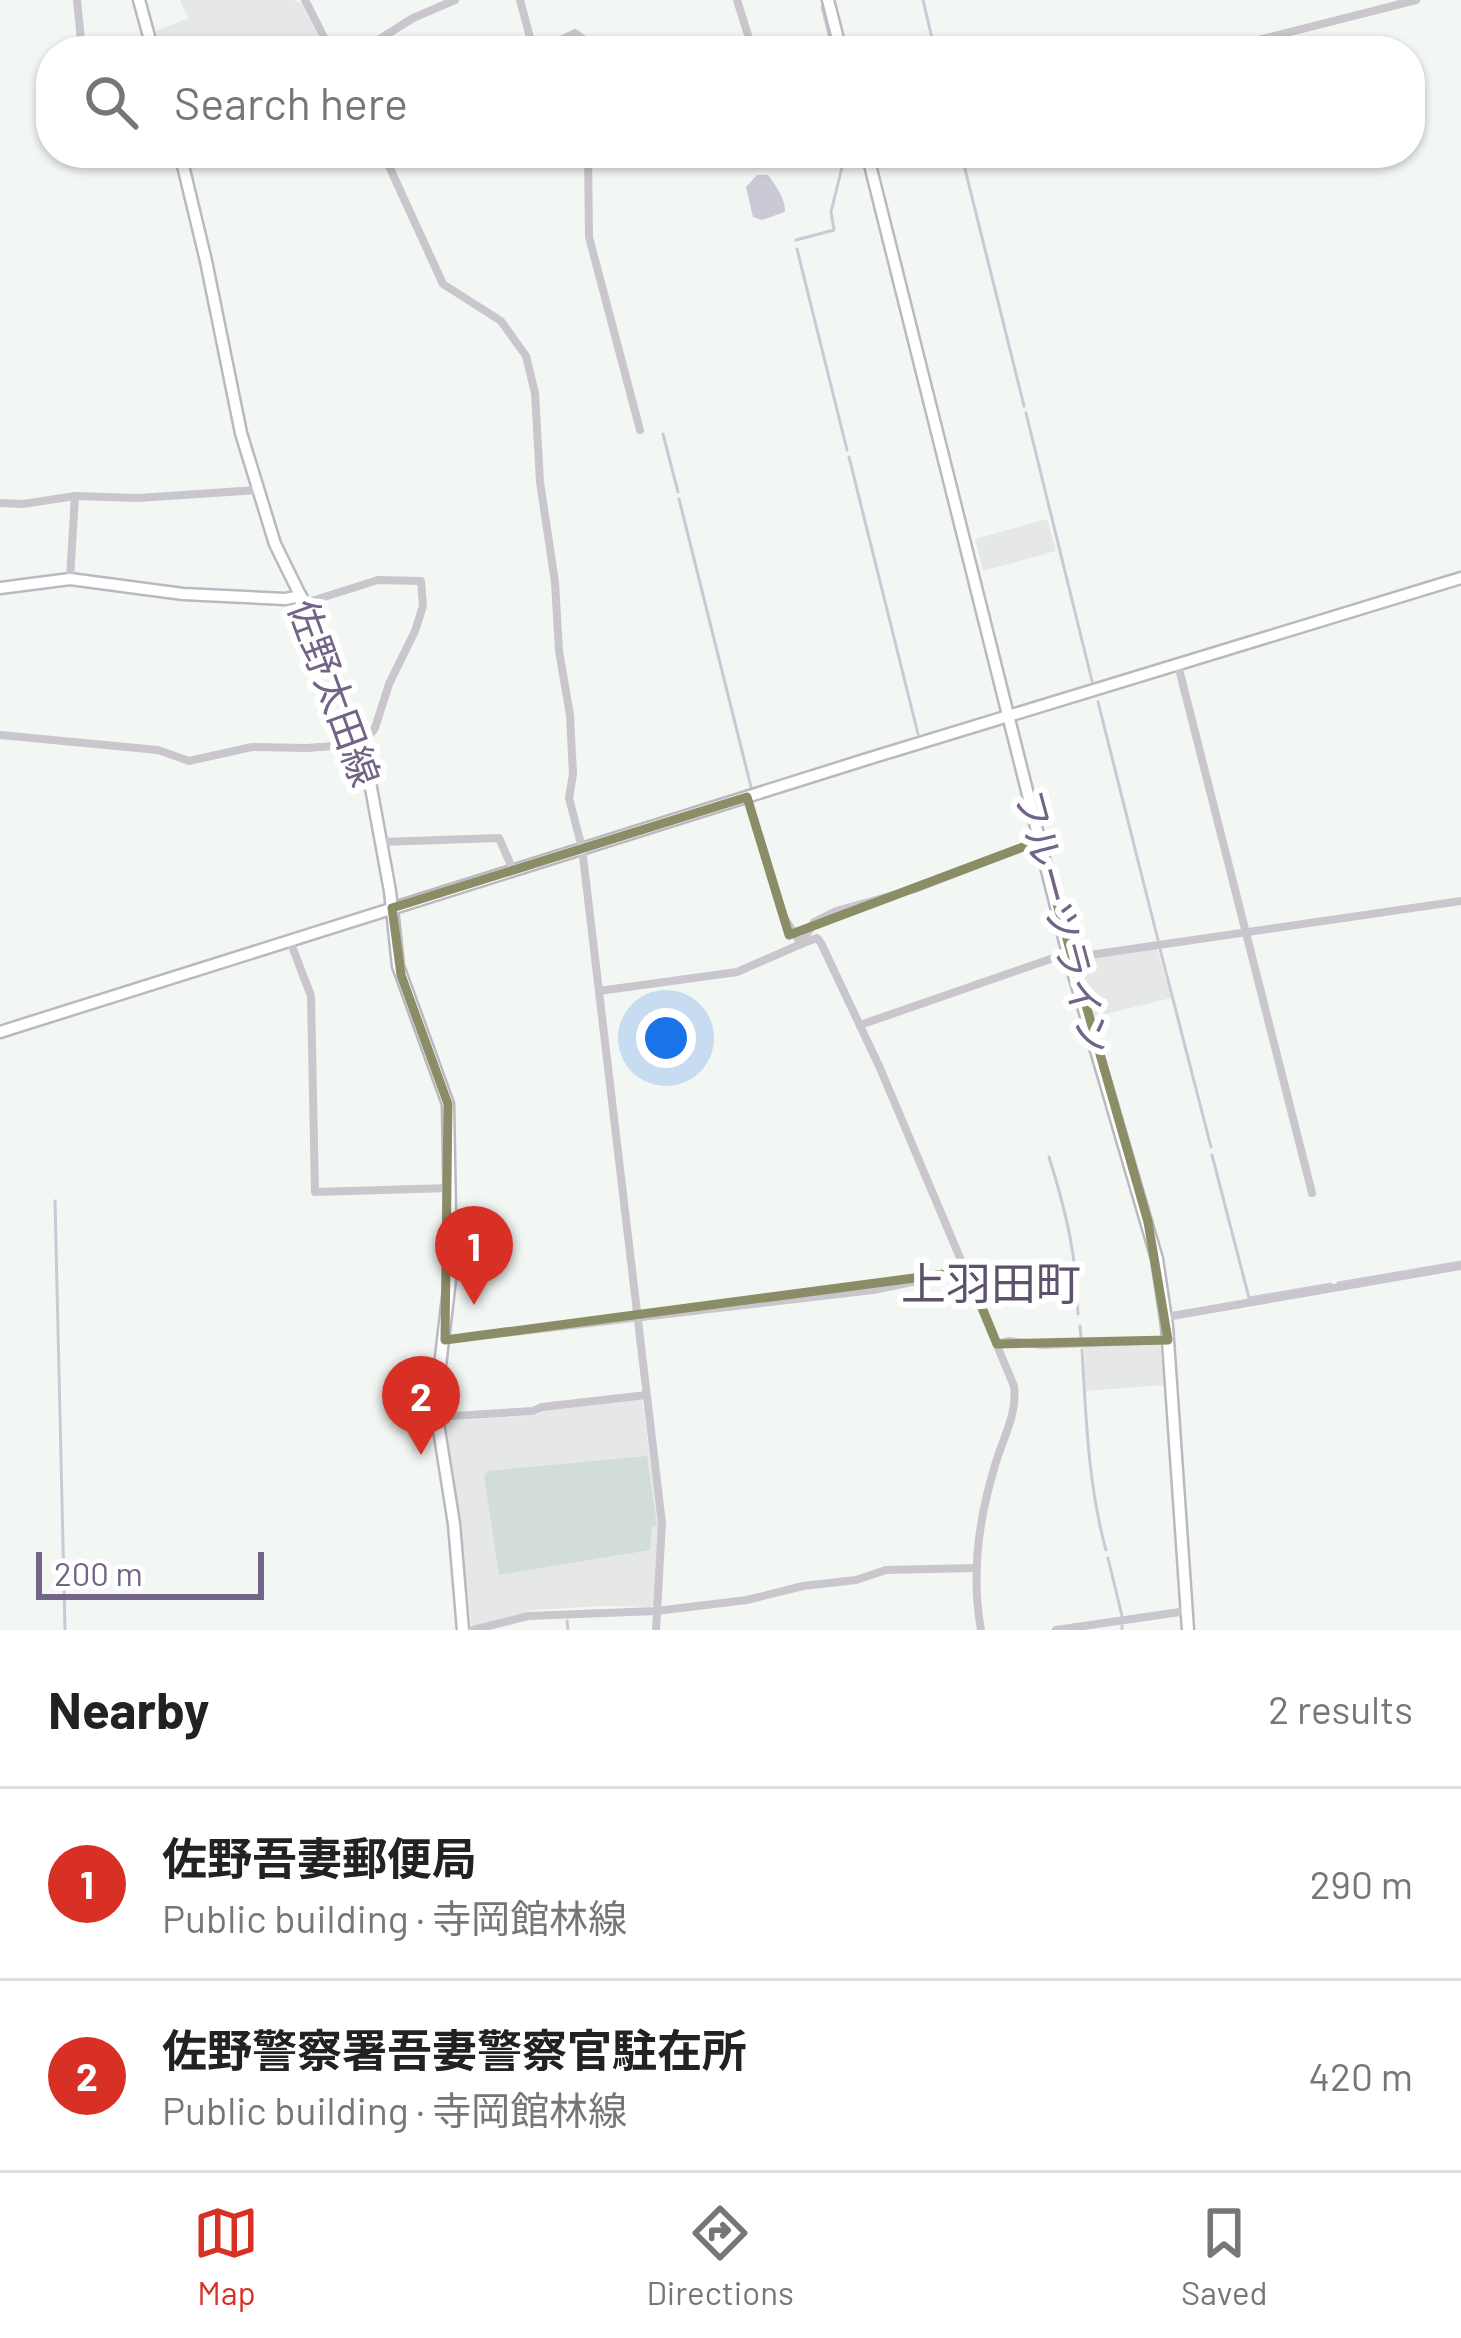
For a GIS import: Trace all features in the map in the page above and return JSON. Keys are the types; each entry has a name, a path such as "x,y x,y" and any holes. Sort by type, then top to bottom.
{"street":[{"path":"77,0 81,36"},
{"path":"139,0 149,36"},
{"path":"305,0 323,36"},
{"path":"385,36 454,0"},
{"path":"520,0 530,36"},
{"path":"737,0 748,36"},
{"path":"828,0 837,36"},
{"path":"1275,36 1415,0"},
{"name":"佐野太田線","path":"184,168 241,434 275,544 324,644 367,766 400,975 448,1104 451,1271 437,1417 464,1630"},
{"path":"390,168 443,284 501,321 526,356 535,393 541,488 570,715 573,774 569,798 582,848 662,1528 656,1630"},
{"path":"588,168 589,237 640,430"},
{"name":"フルーツライン","path":"871,168 1068,956 1148,1222 1166,1317 1188,1630"},
{"path":"0,503 258,490"},
{"path":"70,579 76,496"},
{"path":"0,588 70,579 185,595 303,600 389,578 421,581 423,606 375,728 359,744 252,747 189,761 158,750 0,735"},
{"path":"0,1032 1461,578"},
{"path":"1178,665 1312,1193"},
{"path":"747,797 784,917 801,944"},
{"path":"381,842 499,838 513,870"},
{"path":"801,944 814,922 836,911 915,889 1040,841"},
{"path":"860,1025 1068,956 1461,901"},
{"path":"599,991 737,972 817,938 860,1025 1014,1386 1016,1402 994,1466 976,1568 981,1630"},
{"path":"289,940 310,995 315,1192 450,1188"},
{"path":"1166,1317 1461,1266"},
{"path":"445,1340 873,1290 967,1271"},
{"path":"997,1344 1009,1340 1043,1345 1168,1340"},
{"path":"437,1417 533,1411 646,1394"},
{"path":"473,1630 528,1616 656,1610 773,1596 886,1570 976,1568"},
{"path":"1056,1630 1187,1611"}],"highlighted area":[{"path":"747,797 789,935 1039,841 1148,1222 1168,1340 997,1344 967,1271 445,1340 448,1104 401,975 392,908"}],"shaded area":[{"path":"180,0 294,0 302,4 318,36 157,36 156,31 188,18"},
{"path":"757,175 768,175 785,212 762,220 753,217 746,187"},
{"path":"1047,519 1056,551 983,571 975,539"},
{"path":"1157,948 1171,998 1094,1017 1078,959"},
{"path":"1160,1343 1164,1385 1086,1391 1084,1347"},
{"path":"642,1398 659,1525 654,1604 532,1610 471,1625 446,1423 538,1415 545,1410"},
{"path":"647,1456 657,1526 652,1526 650,1550 499,1575 484,1476 488,1471"}],"waterway":[{"path":"923,0 931,36"},
{"path":"822,7 829,36"},
{"path":"796,240 834,230 831,212 842,168"},
{"path":"965,168 1024,406"},
{"path":"797,249 847,450"},
{"path":"1026,413 1092,681"},
{"path":"663,434 678,492"},
{"path":"849,457 918,734"},
{"path":"679,499 751,787"},
{"path":"1098,702 1158,940"},
{"path":"1160,949 1211,1147"},
{"path":"1212,1155 1249,1298 1331,1284"},
{"path":"1049,1157 1070,1234 1078,1314"},
{"path":"55,1201 65,1630"},
{"path":"1338,1283 1461,1262"},
{"path":"1080,1326 1081,1338"},
{"path":"1082,1350 1092,1476 1106,1550"},
{"path":"1108,1558 1122,1616"},
{"path":"567,1621 568,1630"}],"place":[{"name":"佐野吾妻郵便局","path":"474,1305"},
{"name":"佐野警察署吾妻警察官駐在所","path":"421,1455"}],"district":[{"name":"上羽田町","path":"991,1284"}]}
